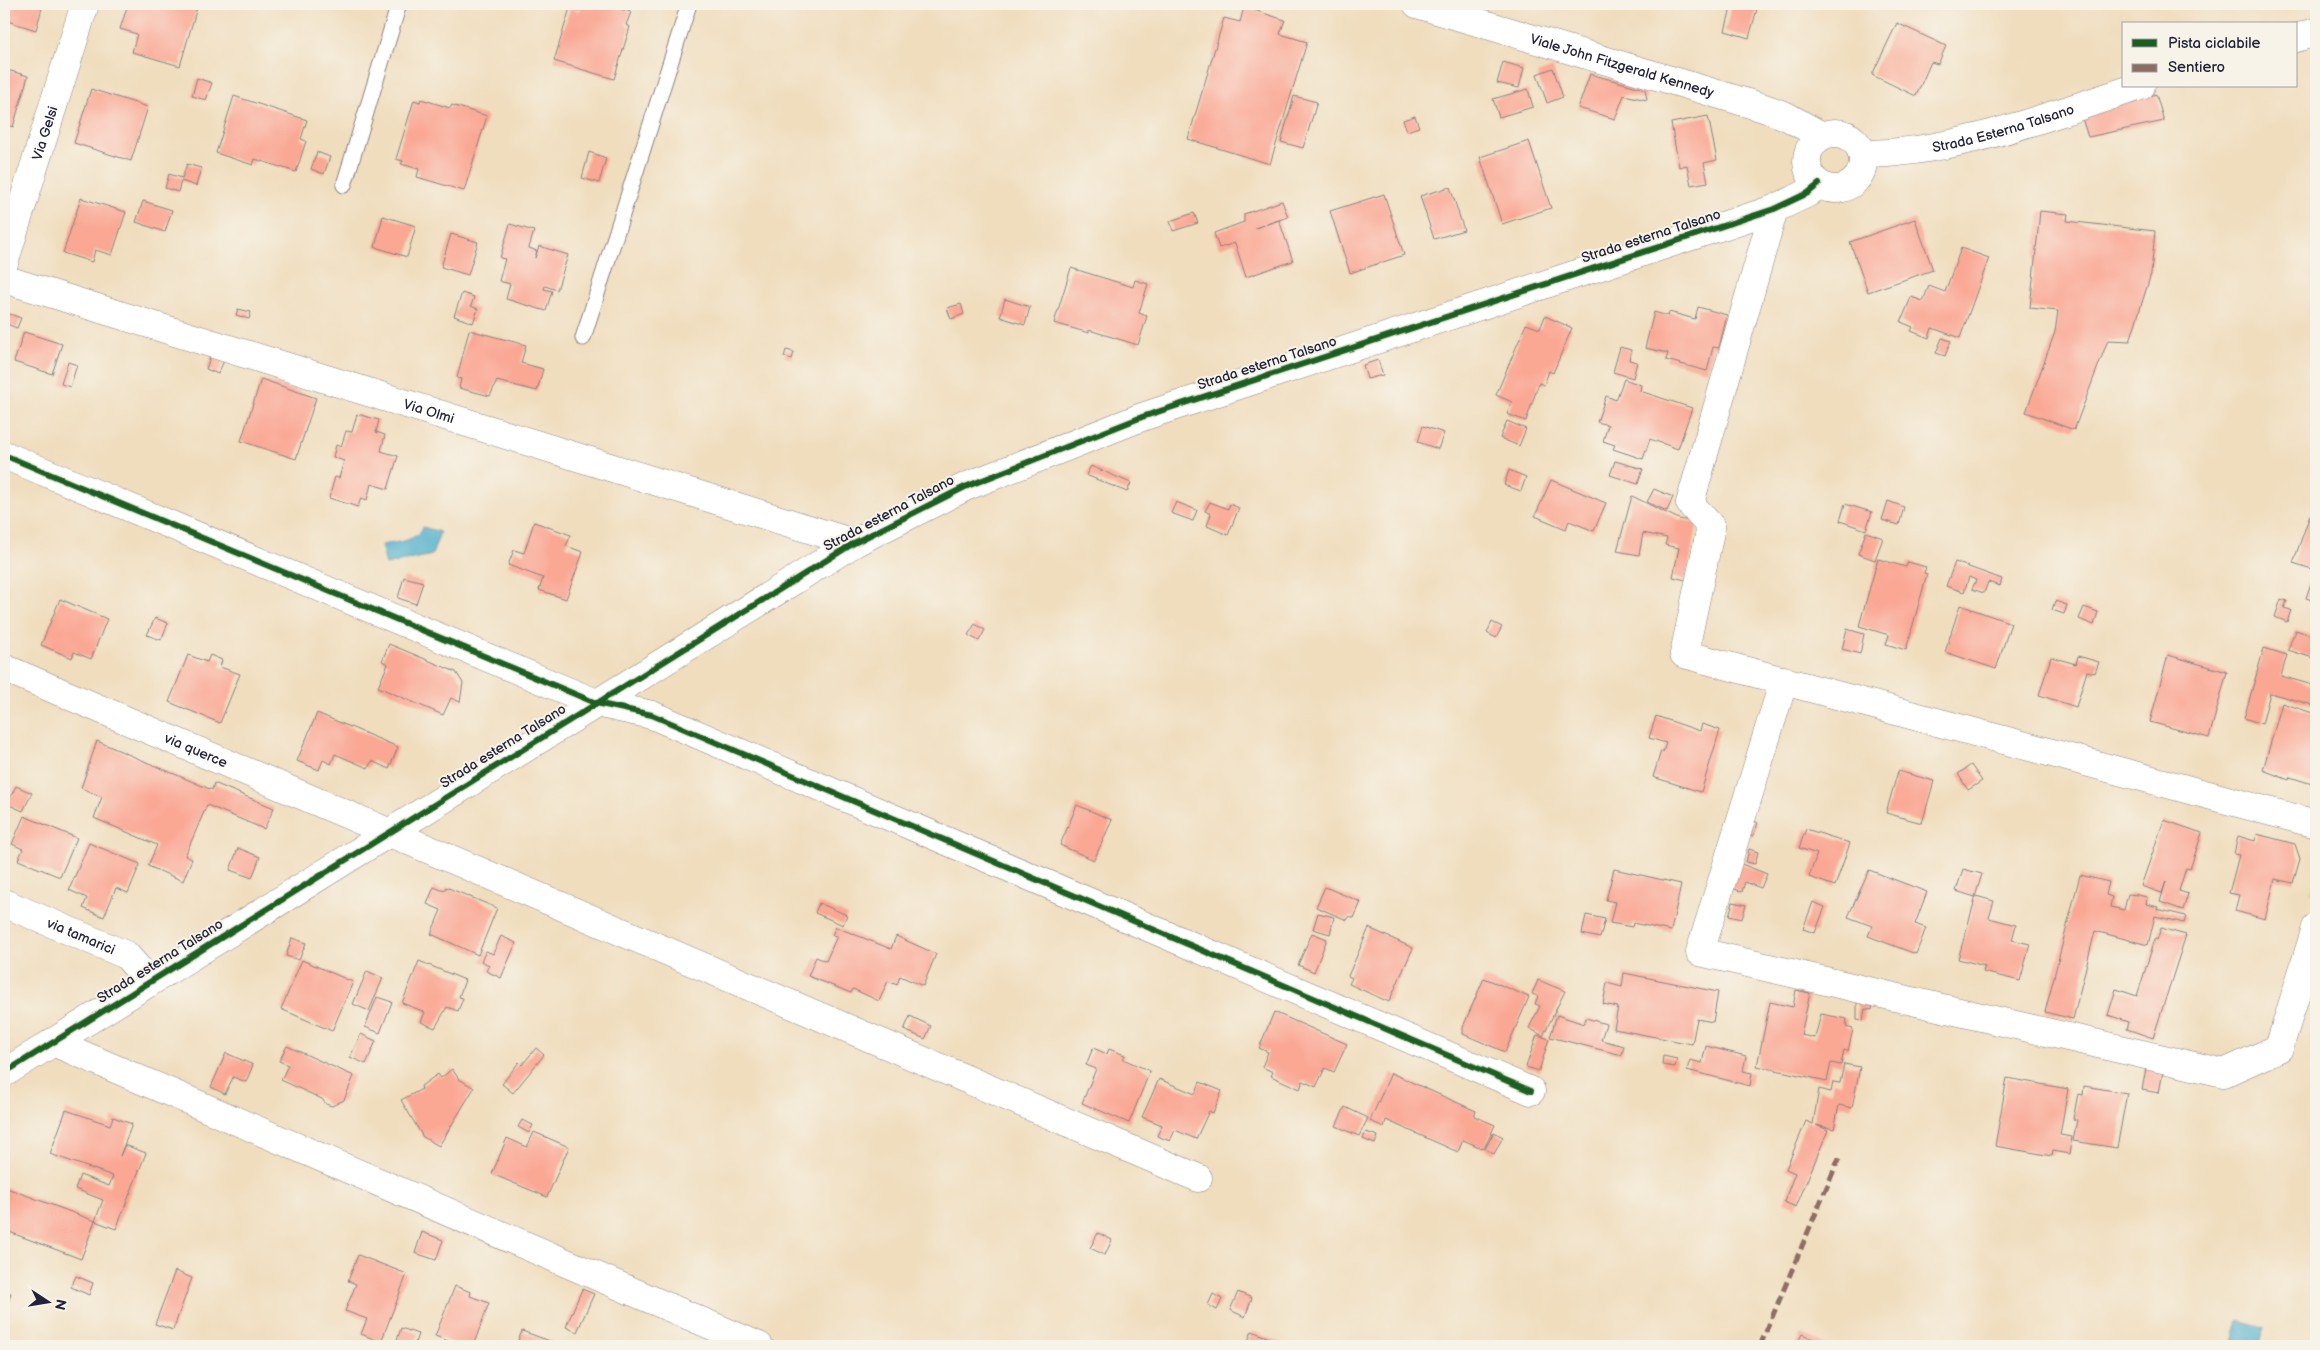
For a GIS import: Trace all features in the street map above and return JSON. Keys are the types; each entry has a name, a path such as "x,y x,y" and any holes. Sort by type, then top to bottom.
{"street":[{"name":"Via Gelsi","path":"4,263 85,4"},
{"name":"Viale John Fitzgerald Kennedy","path":"1417,4 1764,108 1786,116 1822,136"},
{"path":"2298,37 2316,32"},
{"name":"Strada Esterna Talsano","path":"1862,154 1896,153 1950,144 2134,88"},
{"path":"1830,133 1847,135 1859,146 1862,154 1862,169 1854,182 1848,186 1833,189 1819,184 1808,168 1809,150 1822,136 1830,133"},
{"name":"Strada esterna Talsano","path":"4,1073 854,543 965,486 1142,418 1774,209 1808,193 1819,184"},
{"path":"1774,209 1690,503 1711,527 1684,654 2316,824"},
{"name":"Via Olmi","path":"4,279 854,543"},
{"path":"4,456 596,703 652,715 1531,1091"},
{"name":"via querce","path":"4,668 1198,1178"},
{"path":"1784,680 1700,952 2224,1073 2279,1048 2316,928"},
{"name":"via tamarici","path":"4,903 126,955 150,982"},
{"path":"54,1042 759,1346"}],"lane":[{"path":"344,185 399,4"},
{"path":"583,338 689,4"}],"water":[{"path":"423,527 440,532 432,555 386,565 381,545 399,542 416,536"},
{"path":"2238,1320 2264,1327 2259,1346 2231,1346"}],"building":[{"path":"4,4 43,4 36,30 4,20"},
{"path":"128,4 148,4 160,7 161,4 198,4 180,66 132,52 137,34 120,29"},
{"path":"581,4 602,4 631,12 626,25 630,27 614,79 554,61 570,8 579,11"},
{"path":"1732,4 1757,9 1749,38 1725,31"},
{"path":"1244,7 1285,20 1280,34 1307,42 1270,164 1188,139 1224,18 1240,22"},
{"path":"1897,23 1946,46 1938,64 1931,62 1916,96 1872,75"},
{"path":"1503,62 1524,68 1519,88 1497,83"},
{"path":"1553,68 1563,97 1547,103 1537,74"},
{"path":"4,69 28,76 13,127 4,124"},
{"path":"1590,74 1645,89 1647,100 1624,95 1615,119 1578,108"},
{"path":"197,78 212,83 206,100 192,96"},
{"path":"91,89 148,107 131,161 74,143"},
{"path":"1528,89 1533,107 1499,117 1493,99"},
{"path":"2156,94 2164,121 2088,137 2082,118"},
{"path":"234,96 307,120 301,139 306,141 296,172 255,159 253,165 216,153"},
{"path":"1294,96 1317,102 1303,148 1281,142"},
{"path":"421,99 450,108 452,105 487,116 464,191 417,177 419,169 401,164 403,161 396,159 414,100 420,102"},
{"path":"1415,116 1419,127 1407,131 1403,120"},
{"path":"1708,116 1717,160 1704,163 1708,182 1691,185 1687,165 1679,167 1671,123"},
{"path":"1529,141 1551,208 1502,224 1480,157"},
{"path":"317,152 330,157 324,174 311,169"},
{"path":"589,152 606,158 599,183 582,178"},
{"path":"187,164 201,168 196,186 181,181 178,192 165,188 169,174 182,178"},
{"path":"1450,187 1464,230 1434,239 1420,196"},
{"path":"1384,194 1404,255 1350,273 1330,211"},
{"path":"81,198 126,212 112,255 95,250 92,262 63,253"},
{"path":"143,201 172,210 165,232 136,222"},
{"path":"1282,201 1288,217 1279,220 1293,261 1246,277 1235,243 1219,248 1214,233 1244,222 1244,214"},
{"path":"2040,211 2068,214 2067,221 2155,231 2151,274 2130,341 2108,340 2074,430 2026,412 2055,332 2058,311 2030,308"},
{"path":"1194,213 1198,223 1173,231 1170,221"},
{"path":"383,216 416,226 407,257 375,247"},
{"path":"1915,219 1933,270 1868,292 1850,242"},
{"path":"510,224 534,231 529,248 537,251 535,258 539,246 568,255 557,290 545,286 544,289 552,291 546,311 506,299 510,284 499,281 505,259 500,258"},
{"path":"451,234 478,242 468,275 441,267"},
{"path":"1961,248 1989,258 1960,338 1932,328 1929,338 1911,331 1913,327 1901,322 1911,297 1923,301 1929,286 1945,292"},
{"path":"1071,268 1133,287 1135,280 1148,284 1139,313 1147,316 1138,345 1089,330 1089,333 1054,323"},
{"path":"462,293 474,297 471,306 478,309 473,323 454,316"},
{"path":"1005,299 1030,307 1025,325 1000,317"},
{"path":"961,304 964,314 951,319 947,308"},
{"path":"1698,307 1727,315 1719,348 1713,347 1707,371 1666,360 1668,353 1645,348 1654,312 1668,316 1669,312 1695,319"},
{"path":"238,309 251,312 249,319 236,315"},
{"path":"4,312 21,318 17,328 4,323"},
{"path":"1545,316 1572,328 1553,373 1549,371 1544,385 1539,383 1526,421 1507,414 1512,402 1496,395 1526,324 1540,329"},
{"path":"469,330 526,345 521,363 543,369 537,391 497,381 490,396 459,388 461,379 457,378"},
{"path":"24,332 62,344 52,374 14,362"},
{"path":"1942,338 1951,341 1945,356 1936,353"},
{"path":"1620,347 1631,350 1629,360 1637,362 1633,378 1613,372"},
{"path":"213,350 226,356 218,374 206,369"},
{"path":"786,350 794,352 792,359 784,357"},
{"path":"1378,360 1383,375 1367,379 1363,365"},
{"path":"68,362 77,365 70,387 61,384"},
{"path":"261,379 316,398 296,459 241,441"},
{"path":"1624,379 1641,385 1640,391 1692,408 1678,449 1650,439 1643,459 1613,449 1615,445 1603,441 1608,425 1597,422 1606,396 1616,400"},
{"path":"357,414 379,420 376,432 385,435 381,451 398,456 388,489 371,484 367,500 361,498 358,507 329,498 335,477 339,478 344,461 333,457 336,445 341,447 346,431 352,432"},
{"path":"1507,421 1526,429 1519,446 1500,438"},
{"path":"1423,426 1444,433 1438,449 1418,442"},
{"path":"1615,461 1643,469 1638,484 1610,475"},
{"path":"1091,466 1131,483 1127,492 1086,475"},
{"path":"1509,470 1526,477 1521,491 1504,485"},
{"path":"1551,480 1606,503 1594,531 1569,521 1566,529 1535,516"},
{"path":"1654,489 1673,497 1667,511 1647,502"},
{"path":"1632,496 1679,519 1698,523 1686,580 1673,577 1679,548 1665,545 1667,538 1643,533 1639,555 1617,551"},
{"path":"1888,501 1904,507 1899,525 1882,520"},
{"path":"1176,502 1197,510 1193,521 1171,513"},
{"path":"1210,502 1228,509 1230,504 1239,508 1228,535 1207,526 1211,514 1205,511"},
{"path":"1845,504 1872,512 1866,530 1840,521"},
{"path":"2310,515 2316,517 2315,570 2293,563"},
{"path":"534,522 571,535 566,546 583,552 566,599 539,590 543,578 508,565 514,550 524,553"},
{"path":"1866,532 1883,538 1875,560 1858,554"},
{"path":"1878,559 1906,567 1908,562 1926,567 1924,573 1927,574 1906,650 1886,644 1889,635 1859,626"},
{"path":"1955,562 2002,579 2000,586 1988,582 1984,593 1972,589 1976,580 1969,577 1964,592 1946,586"},
{"path":"404,577 423,582 416,604 398,598"},
{"path":"2313,577 2316,578 2316,601 2306,598"},
{"path":"60,599 107,619 91,659 74,652 72,658 41,645"},
{"path":"2281,599 2287,601 2284,608 2291,610 2287,622 2275,617"},
{"path":"2055,601 2067,605 2064,614 2052,610"},
{"path":"1960,605 2011,623 1996,669 1945,652"},
{"path":"2084,607 2098,612 2094,625 2079,619"},
{"path":"155,618 168,623 161,640 147,635"},
{"path":"2316,619 2316,659 2288,650 2295,630 2311,635"},
{"path":"1492,622 1502,627 1496,638 1487,633"},
{"path":"975,624 985,630 979,641 968,635"},
{"path":"1847,629 1864,634 1860,654 1842,649"},
{"path":"389,644 456,672 463,683 460,702 451,698 443,715 378,687 388,664 382,661"},
{"path":"2264,648 2287,655 2281,676 2316,686 2316,706 2270,693 2262,724 2244,718"},
{"path":"188,655 207,662 210,655 222,660 220,667 240,674 220,723 169,702"},
{"path":"2168,655 2227,672 2209,738 2150,722"},
{"path":"2078,656 2099,662 2095,673 2087,671 2076,707 2039,695 2051,657 2076,664"},
{"path":"2282,703 2316,714 2316,770 2312,784 2290,777 2289,780 2263,770"},
{"path":"317,713 398,747 389,769 372,761 368,768 335,754 331,764 323,760 319,770 297,761"},
{"path":"1656,716 1700,731 1702,724 1720,730 1701,792 1653,777 1661,751 1663,752 1666,743 1649,738"},
{"path":"97,741 212,790 214,783 274,808 264,829 207,805 185,856 192,859 183,881 148,866 157,845 94,818 102,797 81,788"},
{"path":"1971,765 1982,781 1968,790 1958,774"},
{"path":"1898,771 1934,781 1922,823 1886,813"},
{"path":"16,786 32,793 23,811 7,804"},
{"path":"1077,805 1112,820 1094,860 1060,845"},
{"path":"24,816 77,838 60,877 18,860 23,849 12,844"},
{"path":"2164,820 2202,833 2190,869 2186,868 2179,891 2188,894 2183,910 2160,902 2166,881 2162,893 2141,886"},
{"path":"1754,821 1758,823 1753,836 1748,834"},
{"path":"1806,829 1850,843 1835,886 1809,877 1817,854 1799,848"},
{"path":"2257,834 2295,844 2300,859 2293,883 2275,879 2265,919 2235,911 2239,895 2229,893 2239,855 2234,854 2238,836 2255,841"},
{"path":"89,843 140,864 128,893 116,888 104,917 83,908 87,898 69,890"},
{"path":"238,848 260,857 252,878 230,870"},
{"path":"1749,849 1758,852 1755,864 1746,862"},
{"path":"1739,863 1767,874 1761,888 1745,882 1742,892 1730,887"},
{"path":"1614,869 1681,884 1671,931 1633,923 1632,927 1610,923 1615,902 1606,900"},
{"path":"1963,869 1982,874 1975,897 1956,891"},
{"path":"1869,870 1927,892 1915,924 1926,928 1916,954 1868,936 1872,926 1848,917"},
{"path":"2080,875 2109,882 2106,895 2112,897 2110,907 2124,910 2128,894 2138,895 2147,897 2146,904 2158,907 2157,909 2186,916 2184,923 2155,916 2148,945 2095,931 2073,1019 2045,1012"},
{"path":"2316,878 2316,888 2314,894 2311,892"},
{"path":"434,887 444,891 446,887 497,908 478,955 431,934 441,910 427,904"},
{"path":"1325,887 1361,902 1354,918 1350,916 1347,920 1316,907"},
{"path":"1976,896 1994,901 1989,918 2016,925 2012,940 2030,944 2020,981 1983,972 1985,966 1958,959"},
{"path":"1733,902 1746,905 1742,919 1729,916"},
{"path":"1813,902 1825,907 1815,933 1803,929"},
{"path":"819,903 847,915 843,925 815,913"},
{"path":"1318,913 1334,917 1330,934 1313,929"},
{"path":"1586,915 1605,919 1600,938 1582,934"},
{"path":"836,927 891,949 896,936 936,954 923,986 900,976 897,985 888,981 879,1001 853,989 851,993 808,976 816,957 826,961 837,936 832,935"},
{"path":"1369,928 1413,948 1389,1002 1349,984 1352,978 1348,976"},
{"path":"2161,928 2186,935 2153,1038 2127,1029 2129,1022 2108,1015 2116,989 2137,996 2155,939 2157,940"},
{"path":"1312,933 1327,939 1314,972 1298,965"},
{"path":"501,936 516,943 501,978 486,971 489,965 481,961 486,951 493,954"},
{"path":"292,938 306,943 299,960 286,956"},
{"path":"302,960 353,982 332,1031 281,1009"},
{"path":"419,961 465,980 459,997 463,998 458,1011 447,1007 435,1028 421,1022 425,1012 402,1003"},
{"path":"367,971 383,978 369,1011 353,1004"},
{"path":"1624,973 1718,992 1713,1022 1697,1019 1692,1044 1614,1029 1618,1007 1603,1004 1607,983 1622,987"},
{"path":"1484,978 1529,997 1505,1052 1463,1034 1463,1027"},
{"path":"1538,980 1565,991 1543,1036 1529,1028 1540,1006 1535,1004 1538,996 1532,994"},
{"path":"1796,990 1810,993 1801,1035 1815,1038 1821,1014 1847,1019 1846,1027 1853,1029 1848,1051 1844,1050 1841,1065 1831,1063 1827,1081 1757,1066 1770,1002 1793,1007"},
{"path":"377,997 392,1002 380,1033 365,1027"},
{"path":"1857,1000 1873,1002 1872,1010 1865,1009 1863,1021 1857,1020"},
{"path":"1274,1012 1347,1044 1334,1072 1325,1068 1316,1087 1303,1081 1300,1089 1271,1076 1273,1072 1262,1067 1268,1052 1259,1048"},
{"path":"1557,1015 1584,1024 1586,1018 1606,1024 1601,1040 1624,1046 1622,1055 1550,1037"},
{"path":"910,1016 931,1026 925,1039 904,1030"},
{"path":"361,1034 376,1041 366,1064 350,1057"},
{"path":"1537,1035 1549,1039 1539,1071 1526,1067"},
{"path":"287,1046 354,1076 344,1100 332,1106 326,1104 322,1099 281,1080 288,1065 279,1061"},
{"path":"1706,1046 1746,1056 1743,1071 1752,1073 1750,1086 1687,1070 1690,1060 1702,1063"},
{"path":"536,1048 544,1055 513,1093 502,1084 519,1062 522,1065"},
{"path":"1093,1048 1107,1054 1109,1049 1125,1055 1123,1059 1150,1071 1129,1123 1082,1103 1096,1069 1086,1065"},
{"path":"226,1053 253,1065 246,1082 233,1077 225,1094 211,1087"},
{"path":"1663,1056 1677,1059 1675,1067 1662,1065"},
{"path":"1844,1064 1860,1067 1852,1108 1839,1105 1834,1129 1816,1125 1828,1130 1796,1207 1784,1202 1795,1173 1786,1169 1806,1121 1813,1124 1819,1089 1831,1092 1833,1082 1840,1083"},
{"path":"2146,1068 2163,1071 2159,1093 2142,1090"},
{"path":"452,1069 459,1079 474,1088 439,1146 423,1137 401,1100 422,1089 421,1086 438,1074 441,1078"},
{"path":"1391,1073 1476,1111 1474,1116 1495,1125 1484,1149 1463,1140 1458,1152 1386,1120 1384,1127 1370,1121"},
{"path":"2007,1078 2068,1089 2060,1135 2072,1137 2069,1154 2053,1151 2052,1156 1995,1146"},
{"path":"1159,1079 1195,1094 1200,1082 1222,1091 1213,1113 1209,1111 1196,1139 1175,1130 1170,1141 1157,1136 1162,1125 1142,1117"},
{"path":"2084,1086 2127,1093 2117,1148 2073,1141 2077,1120 2073,1119 2078,1094 2083,1095"},
{"path":"1345,1107 1368,1118 1359,1136 1336,1126"},
{"path":"66,1110 110,1125 113,1117 132,1124 120,1156 125,1145 146,1153 116,1229 95,1221 103,1200 75,1189 80,1175 109,1186 113,1176 50,1154"},
{"path":"522,1120 533,1125 529,1133 518,1127"},
{"path":"534,1132 569,1147 547,1197 492,1174 507,1138 527,1147"},
{"path":"1366,1132 1378,1136 1375,1144 1363,1139"},
{"path":"1494,1132 1503,1137 1494,1154 1485,1149"},
{"path":"4,1187 95,1221 81,1259 4,1230"},
{"path":"422,1232 443,1240 436,1260 415,1253"},
{"path":"1098,1233 1112,1240 1105,1255 1090,1248"},
{"path":"358,1255 407,1274 381,1342 361,1334 367,1319 345,1311 356,1284 348,1281"},
{"path":"175,1271 192,1278 173,1330 155,1324"},
{"path":"76,1276 93,1283 89,1295 71,1287"},
{"path":"455,1286 471,1292 470,1296 489,1303 473,1346 461,1346 435,1336"},
{"path":"582,1289 594,1294 577,1332 566,1327"},
{"path":"4,1291 11,1293 9,1300 4,1298"},
{"path":"1238,1292 1252,1298 1245,1317 1230,1310"},
{"path":"1213,1294 1222,1299 1217,1310 1208,1305"},
{"path":"401,1328 418,1334 414,1346 395,1346"},
{"path":"522,1331 564,1346 516,1346"},
{"path":"1252,1331 1289,1346 1246,1346"},
{"path":"1802,1334 1830,1346 1796,1346"}],"marked path":[{"path":"1760,1346 1839,1158"}],"cycle path":[{"path":"4,1073 854,543 965,487 1142,417 1774,209 1808,193 1819,184"},
{"path":"4,455 596,703 652,715 1531,1091"}]}
